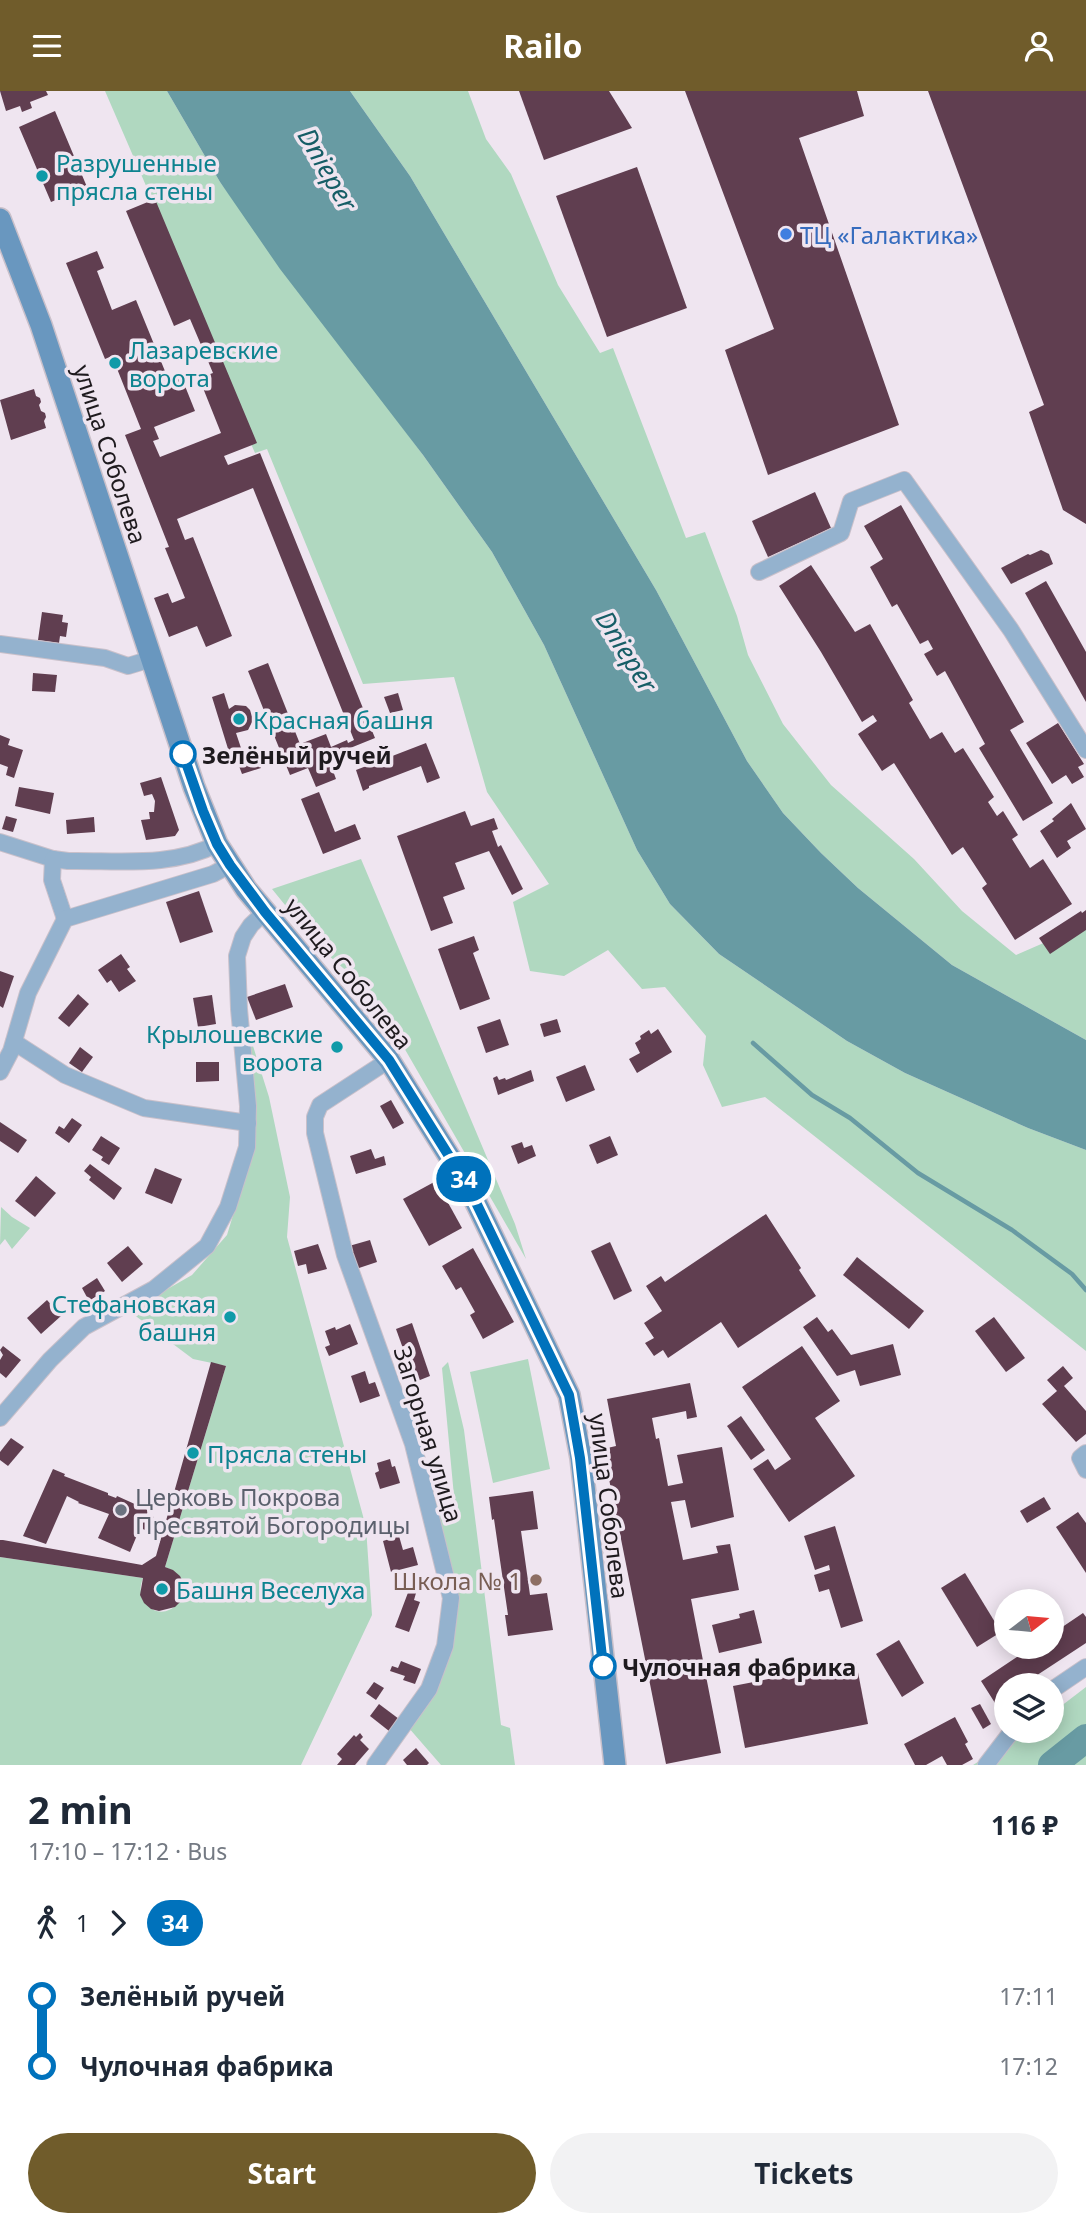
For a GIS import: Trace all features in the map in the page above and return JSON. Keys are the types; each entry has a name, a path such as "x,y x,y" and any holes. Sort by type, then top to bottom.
{"main road":[{"name":"улица Соболева","path":"0,219 45,337 151,659 217,844 265,912 389,1060 469,1188 569,1395 580,1458 615,1765"}],"street":[{"path":"759,572 841,533 851,501 904,480 1012,630 1086,750"},
{"path":"0,643 105,658 128,666 151,659"},
{"path":"0,842 53,859 68,861 163,860 200,853 217,844"},
{"path":"0,1072 14,1042 28,993 65,919 52,880 53,859"},
{"path":"65,919 214,874 230,865"},
{"path":"0,1418 50,1360 84,1327 154,1289 206,1246 228,1207 247,1147 248,1123 237,955 247,931 265,912"},
{"path":"14,1042 65,1075 144,1108 248,1123"},
{"name":"Загорная улица","path":"375,1765 429,1689 445,1646 451,1598 413,1444 345,1255 315,1133 315,1117 320,1105 389,1060"},
{"path":"1086,1453 1080,1458 1086,1470"},
{"path":"1064,1682 1086,1667"},
{"path":"986,1765 1003,1743"}],"green space":[{"path":"105,91 167,91 220,182 492,552 544,645 637,850 670,904 719,954 847,1041 905,1073 1028,1128 1086,1150 1086,1351 765,1097 722,1107 703,1065 706,1036 665,987 642,989 608,950 564,976 530,971 513,902 549,884 487,792 454,677 363,684 267,449 255,453 194,313 150,195"},
{"path":"350,91 468,91 486,139 511,174 558,285 600,353 613,348 686,538 705,532 737,616 748,655 783,724 831,785 914,859 962,911 1016,955 1055,938 1086,915 1086,1040 952,965 858,888 783,813 747,761 656,590 410,176"},
{"path":"361,859 515,1224 526,1259 373,994 320,948 272,889"},
{"path":"248,1030 269,1097 290,1197 287,1237 366,1527 372,1615 301,1765 0,1765 0,1557 143,1578 142,1594 147,1604 155,1611 173,1608 183,1593 183,1583 177,1574 165,1567 226,1366 193,1359 129,1311 192,1275 227,1235 253,1150"},
{"path":"1,1207 30,1228 12,1249 5,1239 0,1245"},
{"path":"528,1359 550,1469 493,1483 470,1372"},
{"path":"448,1362 464,1430 501,1725 510,1728 515,1765 441,1765 408,1727 455,1598 434,1501 454,1496 442,1368"},
{"path":"1086,1687 1086,1765 973,1765 1008,1743 1064,1743 1064,1704"}],"water":[{"name":"Dnieper","path":"167,91 350,91 410,176 656,590 747,761 783,813 858,888 952,965 1086,1040 1086,1150 1028,1128 905,1073 847,1041 719,954 670,904 637,850 544,645 492,552 423,455 280,269 220,182"}],"building":[{"path":"0,91 46,91 48,95 30,102 32,108 22,112 20,106 6,111"},
{"path":"519,91 609,91 632,128 544,160"},
{"name":"ТЦ «Галактика»","path":"685,91 857,91 864,116 799,138 899,425 768,475 725,350 774,329"},
{"name":"ТЦ «Галактика»","path":"928,91 1086,91 1086,524 1063,510 1029,412 1044,405"},
{"path":"55,111 87,187 78,191 80,198 73,201 70,194 51,202 19,127"},
{"path":"637,167 687,308 607,337 556,196"},
{"path":"155,199 257,443 224,456 228,465 260,453 375,738 328,757 336,779 316,787 308,768 290,775 248,671 268,663 300,744 326,734 331,747 354,740 253,488 177,519 185,540 193,537 232,636 206,647 197,626 169,637 154,598 168,593 172,603 185,598 165,548 169,547 125,435 141,429 112,356 105,359 66,263 97,251 104,268 97,271 112,310 136,300 169,381 181,376 195,411 154,427 159,439 153,441 160,457 221,433 199,378 213,373 190,319 174,326 126,211"},
{"path":"34,389 36,396 40,398 41,411 45,413 46,428 11,440 0,400"},
{"path":"815,492 831,528 768,557 752,521"},
{"path":"901,505 1024,722 1010,730 1053,803 1023,821 979,748 985,744 945,671 937,676 924,654 933,649 928,640 920,644 897,604 892,607 870,567 883,559 864,526"},
{"path":"1041,550 1049,554 1053,564 1011,584 1001,568"},
{"path":"811,565 855,632 870,624 913,700 909,703 930,739 942,732 955,753 963,748 994,797 988,802 997,816 1003,811 1018,835 1012,839 1030,868 1043,859 1072,904 1015,940 982,888 987,884 963,847 952,855 894,763 882,771 858,734 877,721 873,715 862,722 779,586"},
{"path":"1046,581 1086,652 1086,702 1025,593"},
{"path":"42,612 63,615 62,622 68,623 66,637 60,636 59,643 38,640"},
{"path":"33,673 57,675 55,692 32,691"},
{"path":"224,693 229,709 235,705 246,706 253,720 248,730 236,733 241,748 229,752 212,697"},
{"path":"398,693 403,710 390,713 384,697"},
{"path":"1058,723 1084,764 1078,767 1084,777 1072,784 1066,775 1052,784 1026,743"},
{"path":"0,735 10,739 8,745 23,750 14,778 6,775 8,767 0,764"},
{"path":"426,743 440,778 427,783 421,766 369,786 363,791 356,770"},
{"path":"258,759 261,768 242,774 239,766"},
{"path":"161,777 179,830 175,836 146,840 141,820 150,819 149,812 154,812 155,801 152,794 144,796 140,783"},
{"path":"19,787 54,793 50,814 15,806"},
{"path":"319,792 335,832 355,824 361,839 323,854 301,799"},
{"path":"1071,803 1086,829 1067,841 1071,848 1057,858 1040,831"},
{"path":"465,811 471,826 494,818 498,829 492,831 498,847 501,845 523,889 512,895 489,851 455,863 465,889 443,897 453,923 431,931 397,836"},
{"path":"6,816 17,819 13,832 2,829"},
{"path":"94,817 95,832 67,834 66,820"},
{"path":"199,891 213,932 180,943 166,902"},
{"path":"1086,910 1086,930 1050,954 1039,938"},
{"path":"474,936 479,950 473,953 490,999 460,1010 438,949"},
{"path":"121,954 136,981 119,992 111,980 107,983 98,970"},
{"path":"0,971 14,976 3,1008 0,1006"},
{"path":"285,984 293,1007 256,1020 247,997"},
{"path":"78,994 89,1004 69,1027 58,1018"},
{"path":"212,995 216,1024 198,1027 193,998"},
{"path":"500,1019 509,1045 486,1053 477,1027"},
{"path":"557,1019 561,1032 544,1037 540,1024"},
{"path":"658,1029 672,1052 637,1073 629,1059 640,1053 635,1043 649,1030 651,1034"},
{"path":"80,1047 93,1057 82,1072 69,1063"},
{"path":"196,1062 219,1062 219,1081 196,1082"},
{"path":"585,1065 595,1090 566,1102 556,1077"},
{"path":"531,1070 534,1081 498,1095 493,1078 497,1076 499,1080 506,1080"},
{"path":"391,1100 404,1123 393,1129 380,1106"},
{"path":"72,1118 82,1125 69,1143 55,1133 59,1126 64,1129"},
{"path":"0,1122 27,1140 18,1153 0,1141"},
{"path":"101,1136 120,1148 109,1165 92,1150"},
{"path":"610,1136 618,1155 597,1164 589,1145"},
{"path":"522,1142 524,1148 532,1145 536,1156 518,1164 511,1146"},
{"path":"371,1149 375,1159 384,1156 386,1165 356,1174 350,1156"},
{"path":"90,1164 122,1188 114,1200 89,1180 91,1177 84,1171"},
{"path":"155,1168 182,1179 172,1204 145,1193"},
{"path":"36,1176 56,1193 35,1217 15,1201"},
{"path":"436,1181 462,1228 429,1246 403,1199"},
{"path":"766,1214 816,1296 738,1348 721,1322 668,1358 663,1350 654,1356 645,1343 654,1338 644,1323 662,1311 646,1286 661,1276 665,1282"},
{"path":"370,1240 377,1262 356,1269 349,1246"},
{"path":"610,1242 632,1291 614,1300 591,1251"},
{"path":"318,1244 327,1269 308,1274 306,1264 298,1266 294,1251"},
{"path":"128,1246 143,1264 122,1282 107,1263"},
{"path":"473,1248 514,1322 483,1339 470,1315 475,1312 461,1287 456,1290 442,1266"},
{"path":"857,1257 924,1311 909,1329 843,1275"},
{"path":"97,1278 105,1291 89,1301 82,1288"},
{"path":"47,1300 61,1316 41,1334 27,1318"},
{"path":"817,1317 828,1332 832,1329 851,1355 893,1344 901,1375 860,1386 855,1370 837,1376 803,1327"},
{"path":"994,1317 1025,1358 1006,1372 975,1331"},
{"path":"412,1323 430,1376 415,1382 396,1329"},
{"path":"350,1324 358,1344 329,1356 325,1347 330,1345 325,1331"},
{"path":"3,1346 21,1360 6,1378 0,1373 0,1360 3,1355 0,1350"},
{"path":"802,1346 840,1401 815,1418 855,1476 789,1522 753,1469 768,1459 775,1470 791,1459 742,1387"},
{"name":"Прясла стены","path":"211,1362 226,1366 165,1567 180,1576 184,1584 181,1601 175,1607 159,1611 144,1603 140,1595 143,1578 0,1557 0,1540 142,1565 156,1556"},
{"path":"1063,1366 1073,1378 1064,1386 1086,1411 1086,1434 1076,1442 1042,1404 1057,1391 1047,1380"},
{"path":"365,1371 369,1384 375,1382 380,1396 360,1403 351,1376"},
{"path":"690,1383 697,1417 687,1419 686,1411 652,1418 656,1439 659,1438 668,1486 683,1483 677,1455 722,1447 734,1517 691,1528 685,1500 671,1502 683,1560 718,1553 716,1546 730,1544 739,1590 691,1599 721,1753 666,1764 603,1449 616,1446 607,1399"},
{"path":"741,1416 765,1450 751,1460 727,1426"},
{"path":"11,1438 24,1447 8,1466 0,1460 0,1452"},
{"path":"390,1459 400,1483 380,1489 375,1473 379,1471 377,1463"},
{"name":"Церковь Покрова Пресвятой Богородицы","path":"53,1469 148,1510 147,1514 154,1517 148,1531 140,1528 130,1552 98,1538 109,1514 78,1503 67,1496 46,1544 23,1536"},
{"path":"533,1491 538,1529 521,1531 530,1595 547,1593 553,1630 508,1636 505,1615 508,1615 489,1497"},
{"path":"1044,1497 1051,1509 1027,1523 1020,1511"},
{"path":"1078,1512 1086,1523 1086,1573 1056,1527"},
{"path":"835,1526 863,1621 841,1628 829,1589 819,1592 814,1575 830,1570 829,1565 815,1570 804,1536"},
{"path":"399,1536 403,1550 413,1547 418,1565 391,1572 383,1541"},
{"path":"965,1573 994,1621 994,1636 977,1647 941,1588"},
{"path":"409,1590 416,1593 414,1600 420,1602 409,1632 395,1627"},
{"path":"754,1610 762,1643 719,1653 712,1625 740,1618 739,1614"},
{"path":"1083,1613 1086,1617 1086,1643 1064,1657 1064,1626"},
{"path":"899,1640 924,1683 902,1697 876,1654"},
{"path":"1014,1659 1062,1659 1040,1673 994,1673 994,1701 981,1681"},
{"path":"401,1661 421,1669 415,1684 403,1680 405,1676 390,1671 392,1666 398,1668"},
{"path":"856,1662 868,1724 745,1748 733,1686"},
{"path":"374,1682 384,1688 376,1700 366,1693"},
{"path":"379,1704 399,1719 389,1731 370,1716"},
{"path":"980,1704 991,1724 983,1729 971,1708"},
{"path":"955,1717 968,1742 965,1744 973,1759 962,1765 947,1765 942,1756 926,1765 915,1765 904,1744"},
{"path":"360,1733 363,1737 360,1740 369,1749 355,1765 337,1765 342,1759 337,1754 354,1735 356,1737"},
{"path":"416,1748 429,1763 427,1765 407,1765 403,1760"}],"waterway":[{"path":"753,1043 812,1095 850,1118 918,1173 1012,1230 1072,1274 1086,1290"},
{"path":"1052,1765 1086,1738"}],"bus line":[{"name":"34","path":"183,754 203,811 217,844 230,865 246,889 389,1060 469,1188 569,1395 580,1458 603,1666"}],"place":[{"name":"Разрушенные прясла стены","path":"42,176"},
{"name":"ТЦ «Галактика»","path":"786,234"},
{"name":"Лазаревские ворота","path":"115,363"},
{"name":"Красная башня","path":"239,719"},
{"name":"Зелёный ручей","path":"183,754"},
{"name":"Крылошевские ворота","path":"337,1047"},
{"name":"Стефановская башня","path":"230,1317"},
{"name":"Прясла стены","path":"193,1453"},
{"name":"Церковь Покрова Пресвятой Богородицы","path":"121,1510"},
{"name":"Школа № 1","path":"536,1580"},
{"name":"Башня Веселуха","path":"162,1589"},
{"name":"Чулочная фабрика","path":"603,1666"}]}
